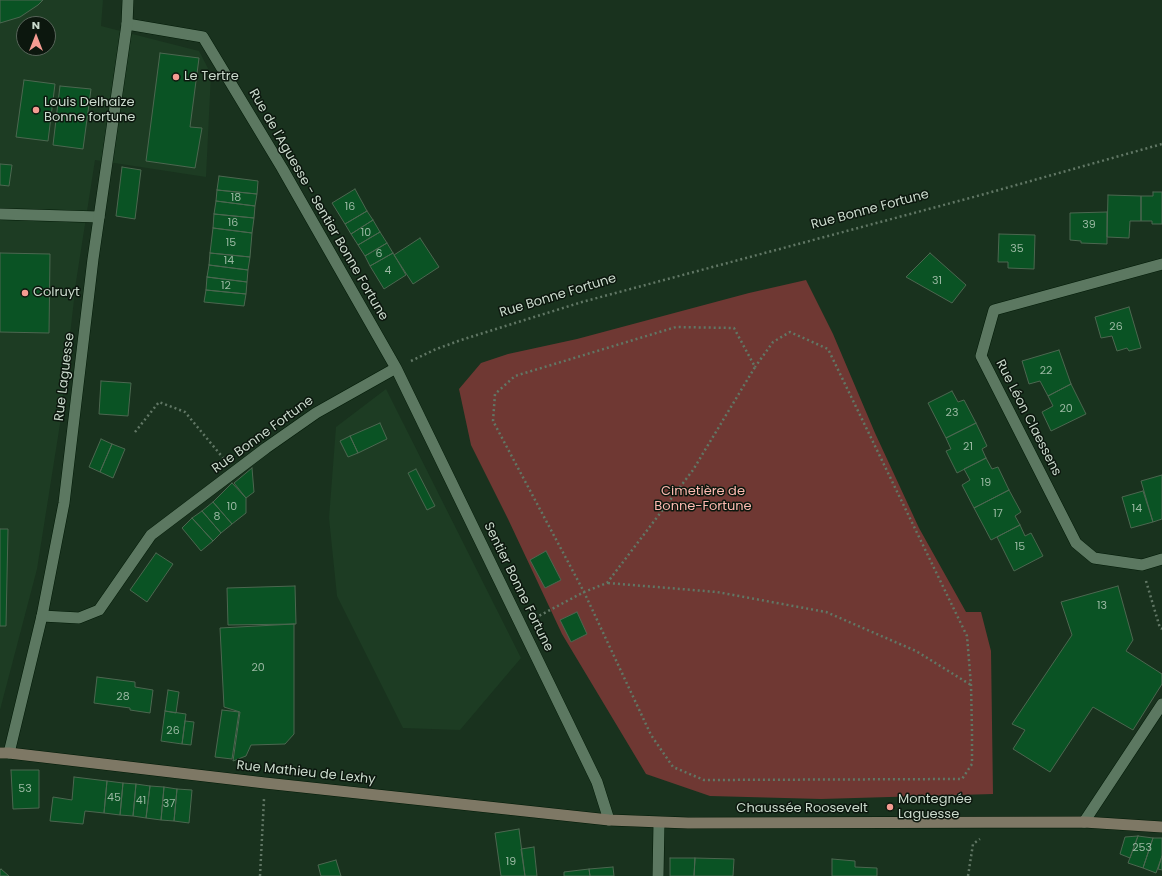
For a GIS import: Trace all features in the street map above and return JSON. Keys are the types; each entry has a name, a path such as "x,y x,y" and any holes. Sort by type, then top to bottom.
{"main road":[{"name":"Rue Mathieu de Lexhy","path":"4,753 609,820"},
{"name":"Chaussée Roosevelt","path":"609,820 659,823 1084,822 1162,827"}],"street":[{"name":"Rue Laguesse","path":"4,753 42,616 64,503 93,259 127,24 128,0"},
{"name":"Rue de l'Aguesse - Sentier Bonne Fortune","path":"127,24 203,37 282,168 396,368"},
{"path":"0,214 99,217"},
{"name":"Rue Léon Claessens","path":"1162,264 994,310 980,356 1076,543 1094,558 1142,565 1162,559"},
{"name":"Rue Bonne Fortune","path":"42,616 79,618 99,610 151,535 266,448 316,413 396,368"},
{"name":"Sentier Bonne Fortune","path":"396,368 597,782 609,820"},
{"path":"1084,822 1162,704"},
{"path":"658,876 659,823"}],"path":[{"name":"Rue Bonne Fortune","path":"396,368 434,350 461,340 582,302 966,199 1162,144"},
{"path":"607,582 693,470 755,367 773,342 790,332 828,348 966,636 971,685 972,764 962,779 704,780 673,767 651,734 584,592 493,421 496,394 515,376 676,327 734,328 755,367"},
{"path":"135,432 159,402 185,412 235,472"},
{"path":"1142,565 1160,628 1162,629"},
{"path":"521,626 584,592 607,582 717,592 826,612 916,651 971,685"},
{"path":"260,876 265,783"},
{"path":"968,876 973,844 985,836"}],"shaded area":[{"path":"0,0 103,0 101,26 199,51 211,74 206,177 95,160 76,282 60,424 37,569 0,710"},
{"path":"386,389 521,658 460,730 403,728 337,596 329,518 336,427"}],"green space":[{"name":"Cimetière de Bonne-Fortune","path":"806,280 833,334 875,433 919,528 966,612 981,612 991,651 993,794 821,799 710,796 646,774 562,634 508,519 471,445 459,389 481,363 508,354 577,339 749,293"}],"building":[{"path":"0,0 43,0 22,16 16,16 16,18 0,23"},
{"path":"160,53 199,58 190,127 202,128 195,168 146,161"},
{"name":"Louis Delhaize Bonne fortune","path":"24,80 55,84 48,141 16,137"},
{"path":"60,86 91,89 83,149 53,145"},
{"path":"0,164 12,165 9,186 0,185"},
{"path":"122,167 141,170 135,219 116,216"},
{"path":"219,176 258,181 257,194 217,190"},
{"path":"355,189 367,211 345,224 332,203"},
{"path":"217,190 257,194 255,206 216,201"},
{"path":"1153,192 1162,192 1162,224 1152,224 1152,221 1141,221 1141,196 1153,196"},
{"path":"1108,195 1141,196 1141,221 1130,221 1129,238 1107,237"},
{"path":"216,201 255,206 254,218 214,214"},
{"path":"367,211 373,220 351,234 345,224"},
{"path":"1107,212 1107,244 1081,243 1081,241 1070,240 1070,213"},
{"path":"214,214 254,218 252,233 213,228"},
{"path":"373,220 380,232 358,245 351,234"},
{"path":"213,228 252,233 250,257 210,253"},
{"path":"380,232 387,243 365,256 358,245"},
{"path":"999,234 1035,235 1034,269 1008,268 1008,262 998,262"},
{"path":"420,238 439,267 413,284 394,255"},
{"path":"387,243 393,253 370,266 365,256"},
{"name":"Colruyt","path":"0,253 50,254 49,333 0,332"},
{"path":"210,253 250,257 248,270 209,265"},
{"path":"393,253 406,275 384,289 370,266"},
{"path":"930,253 966,285 952,303 906,277"},
{"path":"209,265 248,270 247,282 207,277"},
{"path":"207,277 247,282 246,294 206,290"},
{"path":"206,290 246,294 244,306 204,302"},
{"path":"1129,307 1141,348 1129,351 1127,348 1117,351 1112,336 1101,338 1095,317"},
{"path":"1059,350 1071,384 1048,396 1040,381 1029,384 1022,361"},
{"path":"101,381 131,383 128,416 99,414"},
{"path":"1071,384 1086,414 1051,431 1042,412 1053,406 1048,396"},
{"path":"952,391 958,402 964,400 976,423 946,438 928,403"},
{"path":"380,423 387,439 358,453 350,436"},
{"path":"976,423 987,446 982,449 986,458 957,473 946,451 951,449 946,438"},
{"path":"350,436 358,453 348,457 340,441"},
{"path":"101,439 112,444 100,472 89,467"},
{"path":"112,444 125,449 113,478 100,472"},
{"path":"986,458 992,469 998,467 1009,490 974,508 962,485 970,480 964,469"},
{"path":"252,468 254,492 246,498 234,483"},
{"path":"416,469 435,506 427,510 408,473"},
{"path":"1162,475 1162,519 1153,522 1141,481"},
{"path":"232,483 246,498 246,513 232,524 213,502"},
{"path":"1009,490 1021,512 1015,516 1020,525 991,540 974,508"},
{"path":"1143,491 1153,522 1131,528 1122,497"},
{"path":"213,502 232,524 221,533 202,511"},
{"path":"202,511 221,533 213,541 192,518"},
{"path":"192,518 213,541 201,551 182,528"},
{"path":"1020,525 1025,536 1031,533 1043,556 1014,571 997,537"},
{"path":"0,529 8,529 6,626 0,626"},
{"path":"546,551 561,580 545,588 530,560"},
{"path":"156,553 173,564 147,602 130,590"},
{"path":"295,586 296,624 228,625 227,588"},
{"path":"1118,586 1133,640 1126,651 1162,674 1162,684 1133,730 1093,707 1050,772 1013,749 1025,730 1012,724 1072,635 1061,602"},
{"path":"577,612 587,634 571,642 560,620"},
{"path":"294,624 294,734 285,744 251,745 246,756 233,761 240,712 224,707 220,628"},
{"path":"97,677 135,682 135,687 153,690 150,713 130,710 130,708 94,703"},
{"path":"168,690 179,692 176,713 165,711"},
{"path":"222,710 239,712 232,759 215,757"},
{"path":"165,711 186,714 182,744 161,741"},
{"path":"185,721 194,722 191,745 182,744"},
{"path":"11,770 39,770 39,808 13,809"},
{"path":"74,777 107,781 104,813 85,811 83,824 50,821 53,797 72,800"},
{"path":"107,781 123,783 120,815 104,813"},
{"path":"123,783 136,784 133,816 120,815"},
{"path":"136,784 150,786 146,818 133,816"},
{"path":"150,786 164,787 161,820 146,818"},
{"path":"164,787 177,789 174,821 161,820"},
{"path":"177,789 192,790 189,823 174,821"},
{"path":"519,829 525,876 501,876 495,833"},
{"path":"1138,836 1153,838 1143,868 1128,863"},
{"path":"1138,836 1130,858 1120,854 1125,837"},
{"path":"1153,838 1162,838 1162,856 1156,873 1143,868"},
{"path":"534,847 537,876 525,876 521,849"},
{"path":"1162,856 1162,870 1158,869"},
{"path":"670,858 695,858 694,876 670,876"},
{"path":"695,858 734,859 733,876 694,876"},
{"path":"832,859 855,861 855,867 877,868 877,876 832,876"},
{"path":"336,860 341,876 321,876 318,865"},
{"path":"613,867 614,876 590,876 589,869"},
{"path":"1,869 9,876 0,876"},
{"path":"589,869 590,876 564,876 564,872"}],"place":[{"name":"Le Tertre","path":"176,77"},
{"name":"Louis Delhaize Bonne fortune","path":"36,110"},
{"name":"Colruyt","path":"25,293"},
{"name":"Montegnée Laguesse","path":"890,807"}]}
